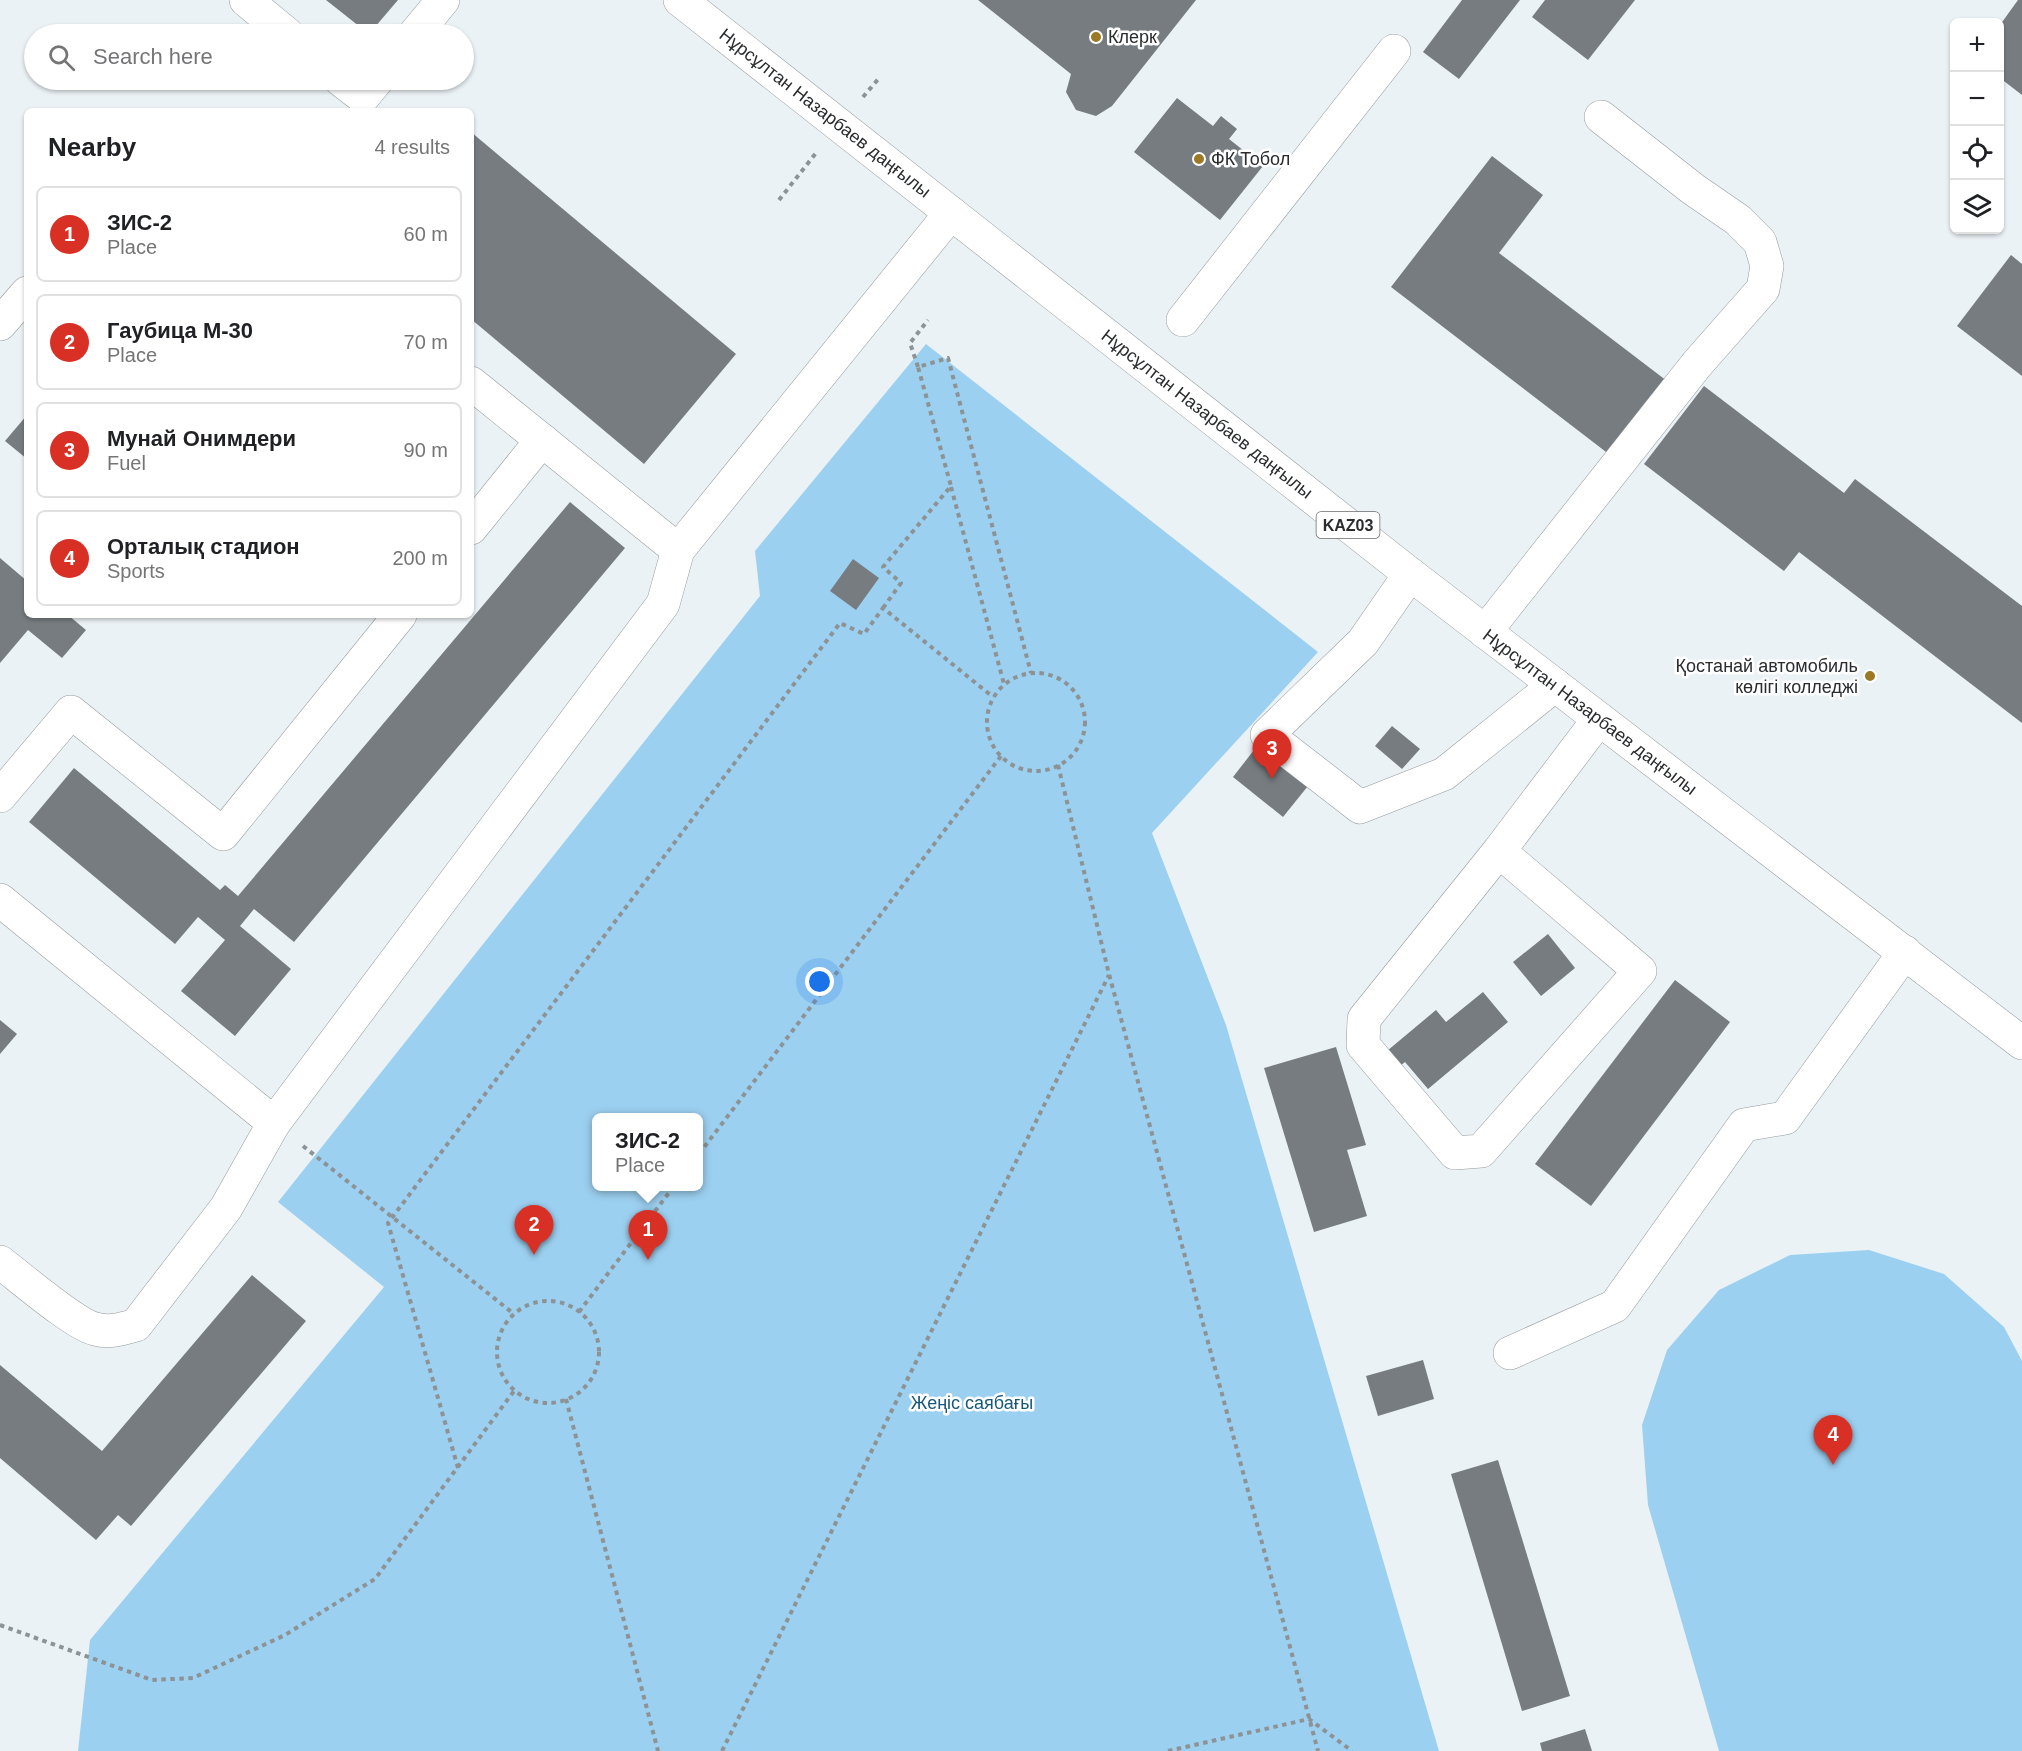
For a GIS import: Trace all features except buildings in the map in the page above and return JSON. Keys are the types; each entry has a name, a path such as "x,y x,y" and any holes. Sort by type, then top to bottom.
{"main road":[{"path":"246,0 275,24"},
{"path":"423,24 443,0"},
{"name":"Нұрсұлтан Назарбаев даңғылы","path":"680,0 1410,574 2022,1043"},
{"path":"1183,320 1394,51"},
{"path":"1485,632 1697,364 1762,289 1767,266 1760,242 1738,220 1601,117"},
{"path":"0,1262 76,1320 94,1329 115,1331 136,1325 226,1208 273,1123 663,604 678,550 951,213"},
{"path":"0,324 24,296"},
{"path":"474,385 678,550"},
{"path":"474,524 542,440"},
{"path":"1410,574 1363,642 1267,735 1360,807 1444,774 1555,685"},
{"path":"0,796 71,712 223,834 398,618"},
{"path":"1499,850 1640,971 1481,1151 1455,1153 1363,1045 1364,1018 1499,850 1599,719"},
{"path":"0,900 273,1123"},
{"path":"1510,1353 1615,1306 1744,1125 1785,1118 1905,952"}],"path":[{"path":"928,320 910,343 1005,684"},
{"path":"918,368 948,358 1031,673"},
{"path":"458,1468 388,1223 840,623 864,633 901,583 883,567 951,486"},
{"path":"883,608 993,696"},
{"path":"1031,673 1053,675 1068,684 1078,697 1084,714 1085,729 1080,744 1071,756 1058,765 1044,770 1028,770 1014,766 1001,756 992,744 987,730 987,712 993,696 1005,684 1019,675 1031,673"},
{"path":"703,1149 1001,756"},
{"path":"1058,765 1109,974 1318,1751"},
{"path":"722,1751 1109,974"},
{"path":"273,1123 394,1216 514,1314"},
{"path":"579,1312 670,1191"},
{"path":"546,1301 564,1304 579,1312 590,1324 597,1339 599,1354 596,1370 587,1384 575,1395 544,1404 529,1400 514,1391 503,1378 497,1362 497,1344 503,1327 514,1314 529,1305 546,1301"},
{"path":"0,1625 152,1680 193,1678 285,1635 375,1579 514,1391"},
{"path":"566,1399 658,1751"},
{"path":"1168,1751 1309,1719 1352,1751"}],"green space":[{"name":"Жеңіс саябағы","path":"926,344 1318,652 1152,833 1226,1025 1439,1751 78,1751 90,1640 384,1287 278,1202 760,596 755,551"},
{"path":"1869,1250 1944,1274 2004,1327 2022,1361 2022,1751 1719,1751 1648,1505 1642,1425 1667,1350 1719,1290 1790,1255"}],"place":[{"name":"Клерк","path":"1096,37"},
{"name":"ФК Тобол","path":"1199,159"},
{"name":"Қостанай автомобиль көлігі колледжі","path":"1870,676"},
{"name":"Мунай Онимдери","path":"1272,779"},
{"name":"Гаубица М-30","path":"534,1255"},
{"name":"ЗИС-2","path":"648,1260"},
{"name":"Орталық стадион","path":"1833,1465"}]}
